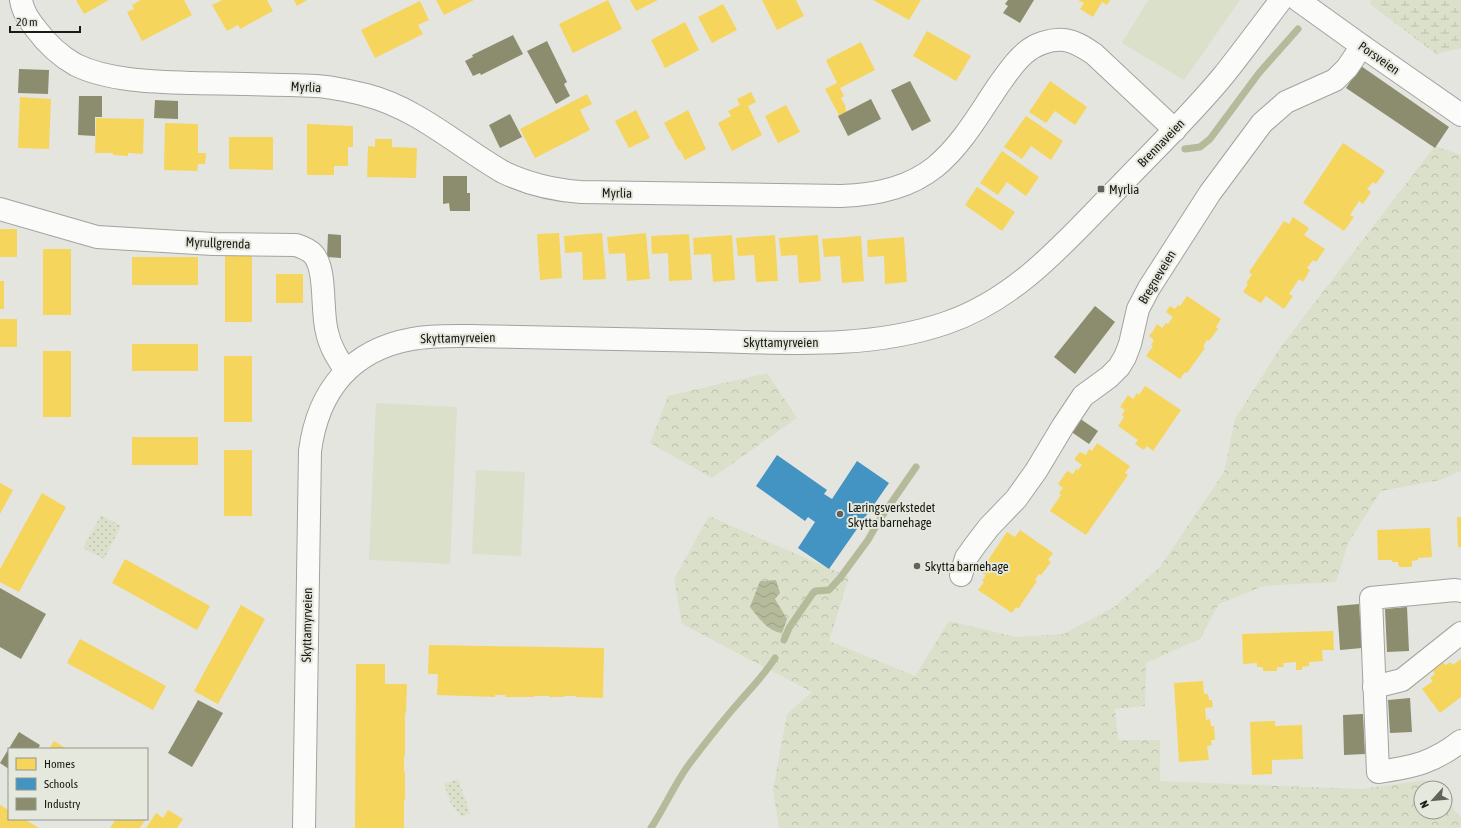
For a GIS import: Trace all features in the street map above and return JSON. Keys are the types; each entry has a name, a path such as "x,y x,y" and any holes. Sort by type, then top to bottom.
{"street":[{"name":"Myrlia","path":"21,0 26,17 41,36 63,57 77,65 114,77 135,80 168,83 317,86 367,95 408,111 503,172 533,184 562,191 856,196 886,191 914,180 935,167 946,157 966,133 1019,58 1032,48 1047,42 1055,41 1071,42 1094,54 1174,130"},
{"name":"Brennaveien","path":"990,303 1015,287 1043,264 1174,130 1224,75 1280,0"},
{"name":"Porsveien","path":"1298,0 1461,115"},
{"name":"Bregneveien","path":"961,575 966,558 989,527 1016,499 1036,471 1083,396 1109,377 1119,367 1130,344 1138,309 1149,288 1210,193 1262,123 1286,102 1335,80 1342,74 1362,46"},
{"name":"Myrullgrenda","path":"0,209 97,237 212,244 296,246 305,248 316,258 320,268 322,276 324,322 327,334 332,348 346,371"},
{"name":"Skyttamyrveien","path":"304,828 310,451 315,422 320,409 334,384 355,363 380,349 401,341 427,337 473,336 784,342 862,341 898,336 926,329 962,317 990,303"},
{"path":"1461,591 1455,590 1371,598 1378,772 1407,768 1425,763 1446,752 1461,741"},
{"path":"1374,687 1402,680 1461,633"}],"green space":[{"path":"1148,0 1240,0 1184,80 1122,43"},
{"path":"1371,0 1461,0 1461,48 1436,54 1370,4"},
{"path":"1435,146 1461,155 1461,471 1440,480 1381,491 1348,543 1336,582 1263,586 1219,604 1200,639 1146,663 1145,706 1115,709 1118,740 1160,740 1160,781 1361,789 1413,782 1413,820 1453,820 1453,808 1461,817 1461,828 779,828 773,790 787,714 812,692 682,624 674,579 709,516 849,577 829,641 915,676 949,621 1016,637 1064,634 1114,607 1160,567 1224,472 1235,419 1282,345"},
{"path":"767,373 797,418 712,478 650,443 668,396"},
{"path":"376,403 457,407 450,564 369,560"},
{"path":"476,470 525,472 521,556 472,554"},
{"path":"101,515 121,526 104,559 83,548"},
{"path":"458,779 470,813 462,817 451,804 444,784"}],"water":[{"path":"776,580 780,593 775,599 787,619 782,633 768,627 750,607 760,581"}],"building: Homes":[{"path":"76,0 109,0 84,14"},
{"path":"141,0 184,0 192,15 142,41 127,12 134,9 132,5"},
{"path":"222,0 267,0 273,11 240,29 238,25 227,31 212,5"},
{"path":"294,0 307,0 297,6"},
{"path":"436,0 474,0 444,15"},
{"path":"608,0 622,29 573,53 559,24"},
{"path":"630,0 658,0 636,11"},
{"path":"762,0 796,0 804,16 777,30"},
{"path":"873,0 921,0 909,20"},
{"path":"1078,0 1110,0 1107,5 1102,2 1093,17 1080,9 1084,3"},
{"path":"420,1 429,20 418,25 423,34 375,58 361,30"},
{"path":"723,4 737,30 712,43 698,17"},
{"path":"685,22 699,50 665,68 651,40"},
{"path":"927,31 971,56 956,81 913,56"},
{"path":"861,42 875,70 840,88 844,96 841,98 847,112 839,115 825,89 837,83 826,60"},
{"path":"1050,81 1087,107 1075,125 1055,111 1046,123 1029,112"},
{"path":"751,92 756,102 748,106 762,135 732,151 718,123 731,116 728,111 740,105 737,99"},
{"path":"587,94 592,104 580,110 590,130 535,158 520,129"},
{"path":"20,97 51,99 49,149 18,148"},
{"path":"786,105 800,132 778,143 765,116"},
{"path":"636,110 650,138 629,148 615,121"},
{"path":"688,110 706,149 685,160 664,123"},
{"path":"1026,116 1063,141 1051,160 1031,146 1022,159 1004,147"},
{"path":"96,118 144,119 143,154 128,153 128,156 113,155 113,153 95,153"},
{"path":"165,123 198,124 198,153 206,153 205,164 198,164 197,171 164,170"},
{"path":"307,124 353,126 353,147 348,147 348,166 334,166 334,175 307,175"},
{"path":"229,137 273,137 273,170 229,169"},
{"path":"375,139 392,139 392,147 417,148 416,178 367,177 368,146 375,147"},
{"path":"1343,143 1385,171 1376,184 1373,182 1367,189 1371,192 1363,204 1359,201 1350,215 1354,217 1344,231 1303,203"},
{"path":"1002,151 1039,177 1026,196 1007,182 998,195 980,183"},
{"path":"977,187 1015,212 1002,231 965,205"},
{"path":"1293,217 1309,228 1304,235 1325,249 1316,262 1313,260 1307,268 1310,270 1303,282 1299,279 1289,294 1293,296 1284,309 1266,296 1261,303 1243,292 1248,284 1246,283 1252,275 1249,272 1284,221 1289,224"},
{"path":"0,229 17,229 17,257 0,257"},
{"path":"559,233 562,278 540,280 537,234"},
{"path":"602,233 606,279 583,280 582,252 565,253 564,236"},
{"path":"646,233 650,279 627,281 625,253 609,254 607,237"},
{"path":"689,234 692,280 669,281 668,253 652,254 651,236"},
{"path":"732,235 735,280 713,282 711,254 694,255 693,238"},
{"path":"775,235 778,281 756,282 754,255 738,256 736,238"},
{"path":"818,235 821,281 799,283 797,255 781,256 779,238"},
{"path":"861,236 864,281 842,283 840,256 824,257 822,239"},
{"path":"904,237 907,282 885,284 884,256 868,257 867,240"},
{"path":"43,249 71,249 71,315 43,315"},
{"path":"225,256 252,256 252,322 225,322"},
{"path":"132,257 198,257 198,285 132,285"},
{"path":"276,274 303,274 303,303 276,303"},
{"path":"0,281 4,281 4,309 0,309"},
{"path":"1187,296 1221,319 1216,327 1218,329 1209,341 1207,340 1203,346 1205,348 1187,373 1185,372 1180,379 1146,356 1153,346 1151,345 1154,340 1149,336 1157,324 1162,328 1166,323 1168,324 1173,317 1166,312 1170,306 1175,309 1178,305 1180,306"},
{"path":"0,319 17,319 17,347 0,347"},
{"path":"132,344 198,344 198,371 132,371"},
{"path":"43,351 71,351 71,417 43,417"},
{"path":"224,356 252,356 252,422 224,422"},
{"path":"1145,386 1181,410 1153,451 1147,446 1144,450 1135,444 1138,440 1118,426 1124,417 1122,415 1125,410 1120,407 1128,395 1133,399 1137,393 1139,395"},
{"path":"132,437 198,437 198,465 132,465"},
{"path":"1097,443 1130,466 1125,473 1128,475 1086,535 1050,511 1061,495 1059,493 1063,488 1058,484 1067,471 1073,474 1076,469 1078,470 1082,465 1075,460 1075,458 1080,452 1086,455 1089,449 1092,451"},
{"path":"224,450 252,450 252,516 224,516"},
{"path":"0,483 13,490 0,514"},
{"path":"42,493 66,507 19,592 0,582 0,569"},
{"path":"1457,517 1461,517 1461,547 1458,547"},
{"path":"1430,528 1432,557 1418,558 1418,560 1412,561 1412,567 1399,567 1398,562 1392,562 1392,560 1378,560 1377,530"},
{"path":"1020,530 1053,553 1048,560 1051,562 1041,575 1039,574 1035,580 1037,581 1018,609 1016,607 1012,613 978,590 984,582 982,581 986,575 980,572 1007,532 1015,537"},
{"path":"125,559 210,606 197,630 112,583"},
{"path":"241,605 265,619 218,704 194,691"},
{"path":"1333,631 1334,650 1322,650 1323,661 1309,662 1309,666 1302,667 1302,670 1296,670 1296,662 1283,663 1284,667 1277,667 1277,671 1263,671 1263,667 1257,667 1257,663 1243,664 1242,634"},
{"path":"80,639 166,686 153,710 67,663"},
{"path":"429,645 604,648 603,698 576,696 505,697 506,695 495,695 495,697 437,695 438,674 428,674"},
{"path":"1461,659 1461,697 1440,713 1422,689 1433,681 1430,678 1435,674 1433,671 1443,663 1446,665 1450,662 1453,665"},
{"path":"356,664 385,664 385,684 407,684 404,756 404,828 355,828"},
{"path":"1203,681 1204,694 1208,694 1209,700 1212,700 1213,707 1205,708 1206,720 1210,719 1211,726 1214,726 1215,740 1211,740 1212,745 1207,746 1209,760 1179,762 1174,683"},
{"path":"1275,721 1275,726 1302,725 1303,759 1272,760 1272,774 1252,775 1250,722"},
{"path":"54,741 65,748 50,748"},
{"path":"0,805 8,809 8,820 26,820 39,828 0,828"},
{"path":"168,810 183,819 177,828 146,828 156,813 163,818"},
{"path":"115,820 145,820 140,828 110,828"}],"building: Schools":[{"path":"777,455 827,490 824,494 832,499 857,461 889,483 829,569 798,548 815,522 808,517 805,521 756,486"}],"building: Industry":[{"path":"1008,0 1034,0 1020,23 1003,13 1008,6 1005,4"},
{"path":"513,35 523,54 481,75 480,73 473,76 465,61 473,57 472,55"},
{"path":"547,41 567,82 564,84 570,96 556,104 527,51"},
{"path":"1361,66 1449,127 1435,148 1346,88"},
{"path":"19,69 49,70 48,94 18,93"},
{"path":"910,81 931,121 912,131 891,90"},
{"path":"79,96 102,96 102,117 95,117 95,136 78,135"},
{"path":"871,99 881,119 848,136 838,116"},
{"path":"155,100 178,101 178,119 154,118"},
{"path":"510,114 522,137 500,148 489,125"},
{"path":"443,176 467,176 467,193 470,193 470,211 450,211 449,203 443,204"},
{"path":"328,234 341,235 341,258 327,257"},
{"path":"1095,306 1115,322 1075,374 1054,357"},
{"path":"1079,418 1098,431 1089,444 1070,431"},
{"path":"0,588 46,614 21,659 0,647"},
{"path":"1359,604 1362,648 1340,650 1337,606"},
{"path":"1407,607 1409,651 1387,652 1385,609"},
{"path":"1410,698 1412,732 1390,733 1388,700"},
{"path":"198,700 223,713 192,767 168,753"},
{"path":"1363,714 1365,754 1344,755 1343,715"},
{"path":"19,732 40,745 38,748 9,748"},
{"path":"8,750 8,768 0,763"}],"waterway":[{"path":"1185,149 1200,147 1210,139 1259,73 1298,29"},
{"path":"784,640 789,628 813,593 816,591 829,590 840,578 868,540 880,519 916,467"},
{"path":"651,828 690,763 727,716 763,675 775,658"}],"place":[{"name":"Myrlia","path":"1101,189"},
{"name":"Læringsverkstedet Skytta barnehage","path":"840,514"},
{"name":"Skytta barnehage","path":"917,566"}]}
